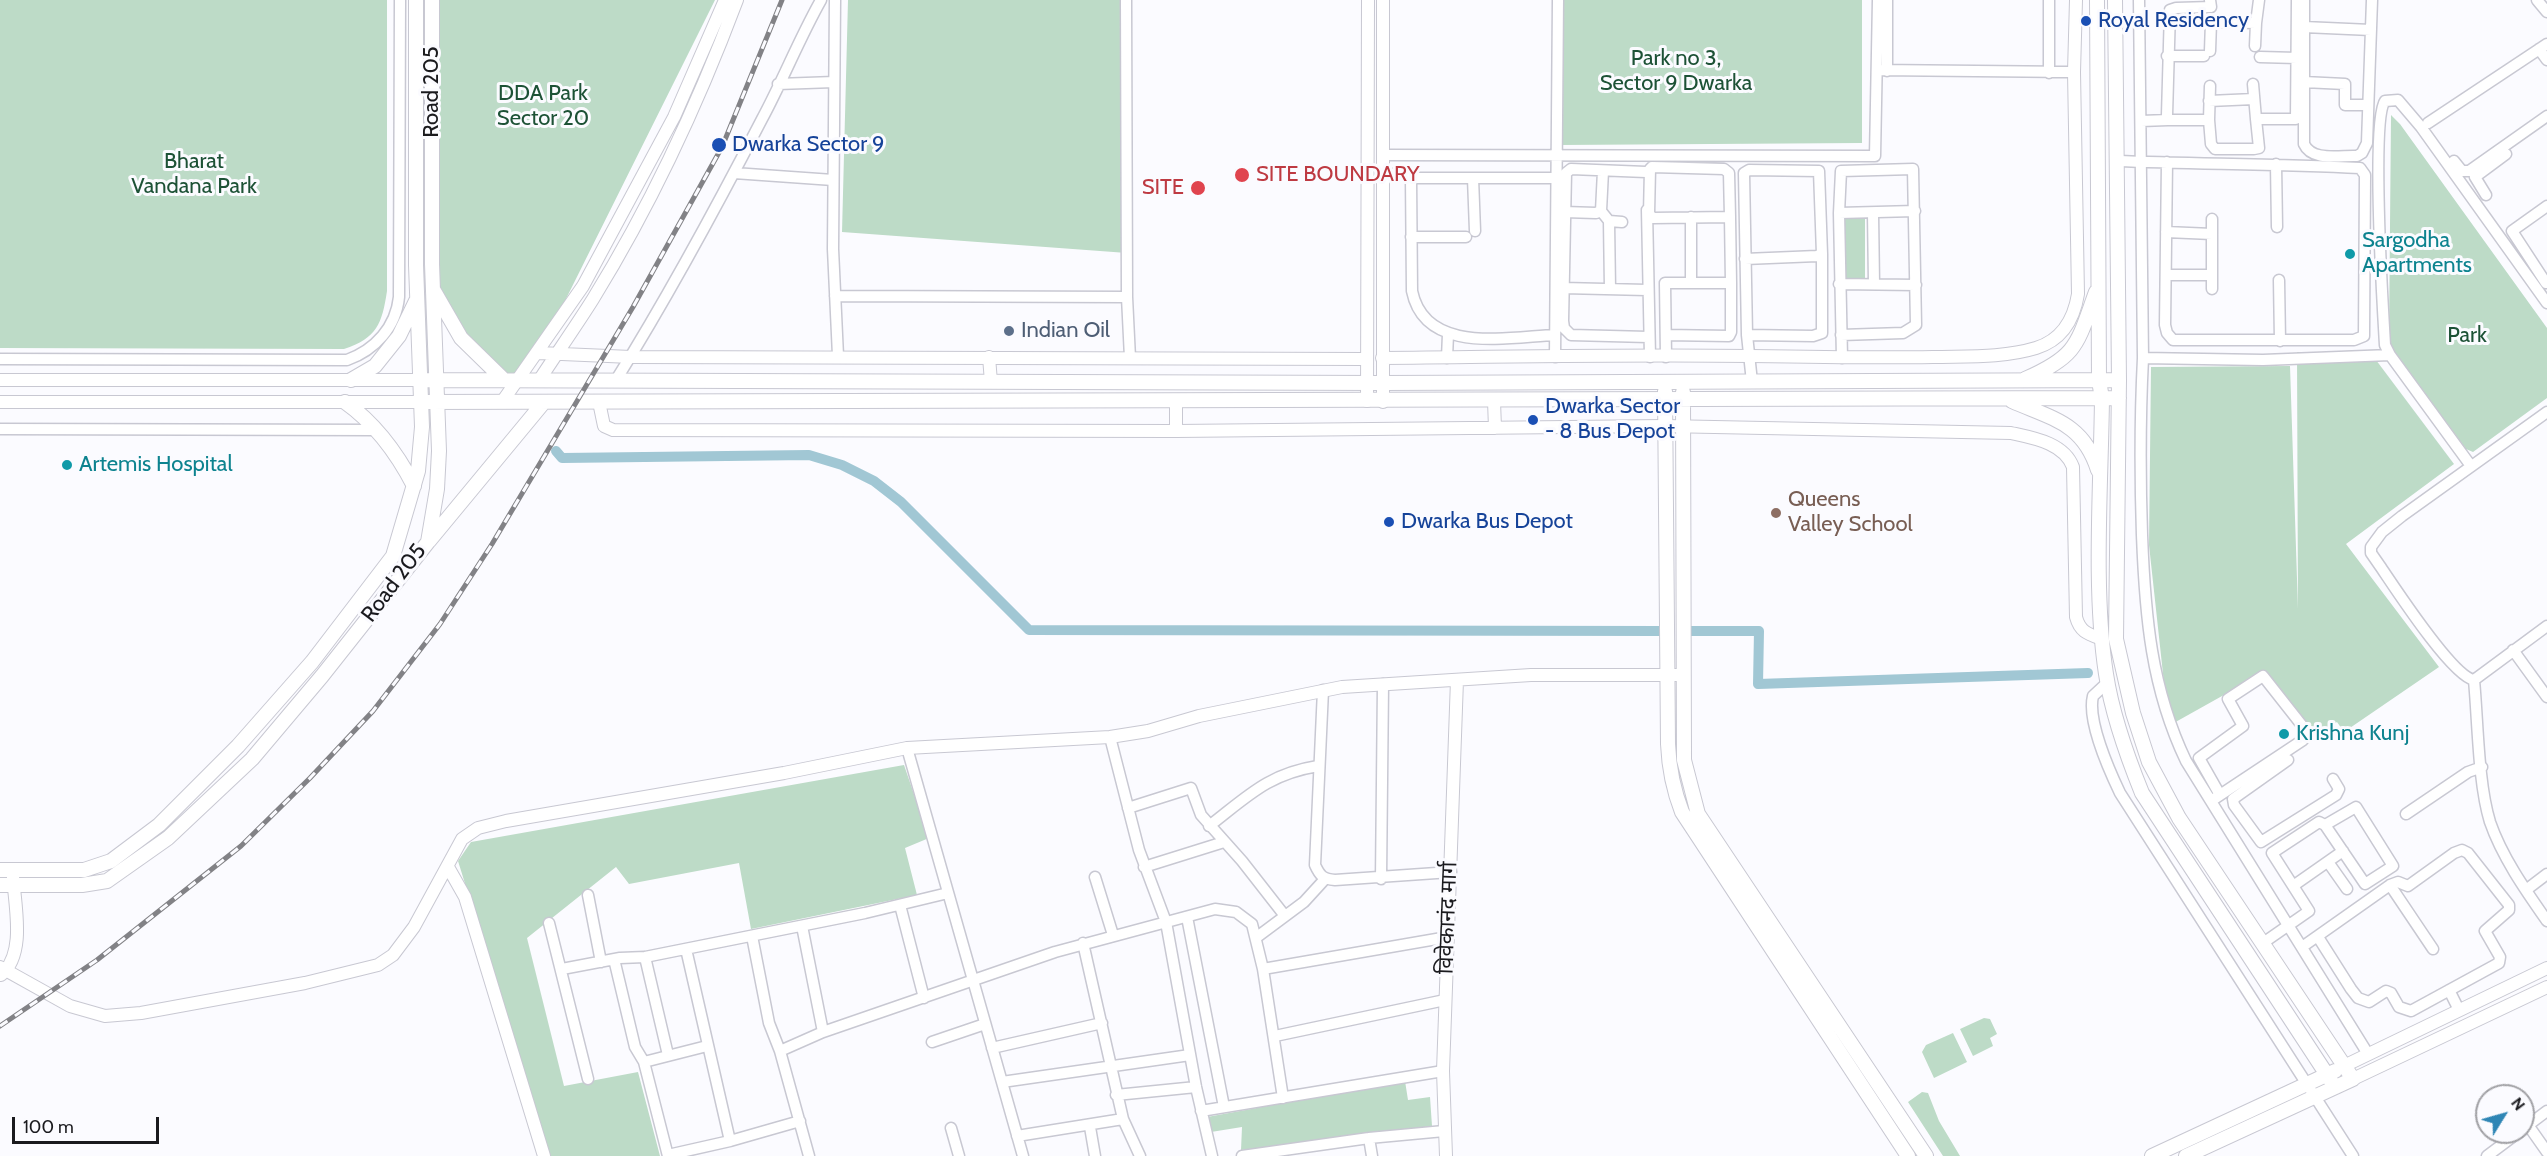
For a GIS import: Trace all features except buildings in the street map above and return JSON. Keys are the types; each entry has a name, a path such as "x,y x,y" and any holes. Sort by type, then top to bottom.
{"main road":[{"name":"Road 205","path":"7,870 84,870 111,861 159,825 238,746 312,662 381,575 393,556 402,533 414,486 422,427 417,298 416,0"},
{"name":"Road 205","path":"7,885 82,885 107,882 168,838 252,759 322,676 428,542 439,460 433,290 432,0"},
{"path":"2097,0 2099,381 2102,398 2102,639 2108,682 2131,766 2142,793 2336,1087"},
{"path":"2115,0 2120,380 2116,639 2133,713 2149,762 2179,818 2353,1079 2186,1156"},
{"path":"2020,381 2051,367 2068,356 2080,336 2099,285"},
{"path":"433,290 461,338 511,380"},
{"path":"351,380 375,366 399,336 417,298"},
{"path":"420,380 1382,383 2120,380"},
{"path":"1665,382 1670,773 1682,812 1908,1156"},
{"path":"1683,382 1684,760 1698,814 1926,1156"},
{"path":"421,402 1367,400 1383,402 2120,398"},
{"path":"2008,399 2062,421 2079,434 2092,453 2101,480"},
{"path":"345,402 363,415 377,430 403,465 414,486"},
{"path":"428,542 543,402"},
{"path":"2152,1156 2344,1066"}],"street":[{"path":"0,359 347,360 360,355 374,345 392,324 398,311 400,0"},
{"path":"502,402 511,380 539,353 583,286 674,117 725,0"},
{"path":"540,379 593,299 663,171 695,106 737,0"},
{"path":"616,380 683,270 734,173 799,38 821,0"},
{"path":"834,0 833,180 838,356"},
{"path":"1126,0 1127,297 1131,358"},
{"path":"1367,400 1368,0"},
{"path":"1383,0 1383,402"},
{"path":"1555,357 1558,0"},
{"path":"1878,0 1882,70"},
{"path":"1383,155 1875,156 1885,2 1887,0"},
{"path":"2049,0 2049,73"},
{"path":"1382,358 1997,356 2038,348 2058,336 2069,324 2075,313 2078,294 2074,72 2076,0"},
{"path":"2139,0 2143,358 2139,449 2147,629 2158,690 2171,729 2186,761 2216,798"},
{"path":"2259,0 2256,23 2258,52 2297,58"},
{"path":"2256,119 2296,119 2296,0"},
{"path":"2304,0 2304,144 2311,153 2347,156 2362,153 2367,144 2372,0"},
{"path":"2538,0 2547,12"},
{"path":"2168,56 2207,54 2211,22 2210,4 2170,10 2165,109 2168,120"},
{"path":"2211,22 2256,23"},
{"path":"2304,27 2371,30"},
{"path":"2547,60 2543,46 2430,122 2431,129 2460,169 2465,172 2547,116"},
{"path":"1882,70 2074,72"},
{"path":"778,84 834,82"},
{"path":"2304,82 2345,84 2344,105 2367,105"},
{"path":"2210,87 2211,144 2215,149 2254,149 2259,148 2253,84"},
{"path":"2209,101 2254,99"},
{"path":"2471,466 2385,345 2379,168 2380,114 2385,101 2398,100 2411,115 2498,234 2544,285"},
{"path":"2141,122 2209,120"},
{"path":"2486,195 2475,177 2547,123"},
{"path":"1646,155 1650,357"},
{"path":"1748,156 1749,170 1744,176 1745,259 1747,335 1752,382"},
{"path":"2117,161 2276,164 2360,168 2365,174 2364,336 2354,340 2173,340 2166,333 2165,324 2167,162"},
{"path":"2276,164 2277,227"},
{"path":"1666,335 1729,336 1731,332 1731,283 1730,217 1729,173 1724,169 1651,168 1650,216 1730,217"},
{"path":"1646,172 1571,169 1567,171 1564,212 1563,321 1567,332 1576,335 1648,337"},
{"path":"1841,335 1903,333 1911,330 1916,322 1913,169 1847,169 1840,173 1839,284 1841,335 1842,358"},
{"path":"1747,335 1821,335 1824,327 1820,172 1749,170"},
{"path":"1604,171 1601,211 1609,221 1610,289"},
{"path":"734,173 833,180"},
{"path":"1383,174 1405,174 1411,178 1556,178"},
{"path":"1411,178 1414,301 1436,327 1448,334 1481,338 1556,334"},
{"path":"1411,237 1474,233 1477,178"},
{"path":"2498,234 2547,198"},
{"path":"2547,206 2512,231 2544,285 2547,303"},
{"path":"1564,212 1596,213 1601,211"},
{"path":"1839,213 1915,211"},
{"path":"1873,213 1874,284"},
{"path":"1691,217 1691,282"},
{"path":"2212,219 2212,289"},
{"path":"1609,221 1622,222"},
{"path":"2166,232 2212,234"},
{"path":"1745,259 1822,254"},
{"path":"2166,275 2212,275"},
{"path":"2279,280 2280,341"},
{"path":"1666,357 1664,285 1667,282 1731,283"},
{"path":"1839,284 1916,285"},
{"path":"1563,288 1647,290"},
{"path":"835,296 1127,297"},
{"path":"1447,358 1448,334"},
{"path":"539,353 631,357 1367,359"},
{"path":"2143,358 2263,360 2390,355"},
{"path":"989,357 992,382"},
{"path":"0,381 420,380"},
{"path":"1176,401 1176,431"},
{"path":"1494,401 1495,428"},
{"path":"0,402 421,402"},
{"path":"599,402 604,426 613,430 1176,431 1683,426 1983,431 2030,437 2058,448 2070,459 2073,467 2078,626 2085,634 2102,639"},
{"path":"2474,680 2463,676 2443,653 2371,553 2371,547 2389,526 2547,412"},
{"path":"0,429 377,430"},
{"path":"2474,680 2547,626"},
{"path":"2513,650 2547,697"},
{"path":"7,870 16,951 14,960 2,971 70,1006 105,1016 141,1013 333,977 378,965 393,954 414,927 462,839 478,828 506,821 784,773 907,748 1110,736 1148,731 1199,716 1323,690 1531,675 1684,675"},
{"path":"2216,798 2305,737 2304,728 2263,676 2228,699 2243,726 2199,758 2216,798 2217,811 2368,1054"},
{"name":"विवेकानंद मार्ग","path":"1446,1156 1443,1071 1457,680"},
{"path":"2474,680 2484,794 2491,825 2526,890 2547,921"},
{"path":"2108,682 2093,696 2092,709 2103,751 2120,793 2353,1156"},
{"path":"1381,879 1383,684"},
{"path":"1323,690 1315,865 1319,874 1325,879 1381,879 1450,872"},
{"path":"1110,736 1144,867 1166,922 1201,1112 1212,1156"},
{"path":"907,748 1023,1156"},
{"path":"2217,811 2232,802 2237,794 2288,760"},
{"path":"1209,826 1266,782 1295,770 1318,766"},
{"path":"2406,814 2468,772 2482,767"},
{"path":"2232,802 2258,840 2264,842 2336,795 2339,789 2332,779"},
{"path":"1128,808 1191,788 1201,815 1209,826 1285,916"},
{"path":"2263,943 2309,910 2272,853 2319,822 2325,825 2365,884 2393,866 2356,807 2325,825"},
{"path":"1144,867 1224,842"},
{"path":"2302,948 2390,885 2397,882 2408,886 2454,853 2462,850 2468,853 2509,905 2509,910 2485,931 2500,961 2411,1011 2399,1007 2391,993 2386,991 2369,1002 2363,1002 2351,989 2318,937"},
{"path":"2293,886 2343,851"},
{"path":"2328,862 2347,889"},
{"path":"448,867 465,897 544,1156"},
{"path":"2526,890 2547,874"},
{"path":"1095,877 1113,935"},
{"path":"1257,937 1285,916 1325,879"},
{"path":"2390,885 2433,949"},
{"path":"562,969 686,949 948,893"},
{"path":"588,895 601,962"},
{"path":"900,904 924,998"},
{"path":"780,1051 823,1032 1083,943 1215,909 1236,912 1247,918 1257,937 1275,1036 1283,1098"},
{"path":"1187,917 1224,1107"},
{"path":"549,923 588,1079"},
{"path":"802,926 823,1032"},
{"path":"752,936 769,1023 780,1051 809,1156"},
{"path":"1263,969 1448,937"},
{"path":"1083,943 1112,1067 1116,1095 1123,1119 1140,1156"},
{"path":"686,949 730,1141"},
{"path":"645,957 668,1056"},
{"path":"614,959 635,1047 644,1062 668,1156 800,1121"},
{"path":"2344,1066 2547,968"},
{"path":"2353,1079 2547,987"},
{"path":"2449,990 2459,1010"},
{"path":"1275,1036 1445,1000"},
{"path":"992,1048 1102,1023"},
{"path":"932,1042 985,1024"},
{"path":"644,1062 707,1046"},
{"path":"1002,1083 1190,1055"},
{"path":"1201,1112 1443,1071"},
{"path":"1116,1095 1196,1086"},
{"path":"1017,1137 1090,1127 1123,1119"},
{"path":"1090,1127 1095,1156"},
{"path":"951,1128 959,1156"},
{"path":"1245,1156 1370,1138 1444,1131"},
{"path":"1370,1138 1372,1156"},
{"path":"2535,1140 2547,1152"},
{"path":"1328,1144 1329,1156"},
{"path":"2487,1156 2503,1144"}],"green space":[{"name":"Bharat Vandana Park","path":"0,0 387,0 387,291 380,321 371,335 344,349 0,348"},
{"name":"DDA Park Sector 20","path":"438,0 715,0 539,353 518,380 485,363 433,290"},
{"path":"848,0 1125,0 1127,253 842,232"},
{"name":"Park no 3, Sector 9 Dwarka","path":"1557,0 1862,0 1862,143 1560,145"},
{"name":"Park","path":"2391,115 2400,124 2547,328 2547,398 2473,452 2466,449 2392,349 2389,336"},
{"path":"1844,218 1865,218 1865,280 1843,279"},
{"path":"2297,352 2370,352 2454,464 2346,544 2439,667 2344,732 2337,722 2313,737 2265,672 2172,724 2164,683 2149,545 2151,367 2290,366 2298,609"},
{"path":"904,765 929,838 905,848 917,895 751,929 739,863 629,884 616,867 527,938 564,1086 638,1072 660,1156 550,1156 458,861 471,842"},
{"path":"1984,1018 1990,1019 1997,1034 1990,1038 1993,1046 1973,1056 1960,1029"},
{"path":"1953,1033 1967,1062 1934,1078 1922,1052 1926,1045"},
{"path":"1405,1081 1408,1100 1430,1097 1432,1126 1241,1150 1242,1127 1211,1132 1207,1117"},
{"path":"1922,1092 1928,1093 1939,1121 1960,1156 1943,1156 1908,1102"}],"waterway":[{"path":"556,451 562,458 809,455 842,465 874,481 901,502 1029,630 1662,631"},
{"path":"1689,631 1759,631 1758,684 2088,673"}],"railway":[{"path":"0,1026 97,960 241,846 373,711 440,624 492,544 633,307 722,147 782,0"}],"place":[{"name":"Royal Residency","path":"2086,21"},
{"name":"Dwarka Sector 9","path":"719,145"},
{"name":"SITE BOUNDARY","path":"1242,175"},
{"name":"SITE","path":"1198,188"},
{"name":"Sargodha Apartments","path":"2350,254"},
{"name":"Indian Oil","path":"1009,331"},
{"name":"Dwarka Sector - 8 Bus Depot","path":"1533,420"},
{"name":"Artemis Hospital","path":"67,465"},
{"name":"Queens Valley School","path":"1776,513"},
{"name":"Dwarka Bus Depot","path":"1389,522"},
{"name":"Krishna Kunj","path":"2284,734"}]}
